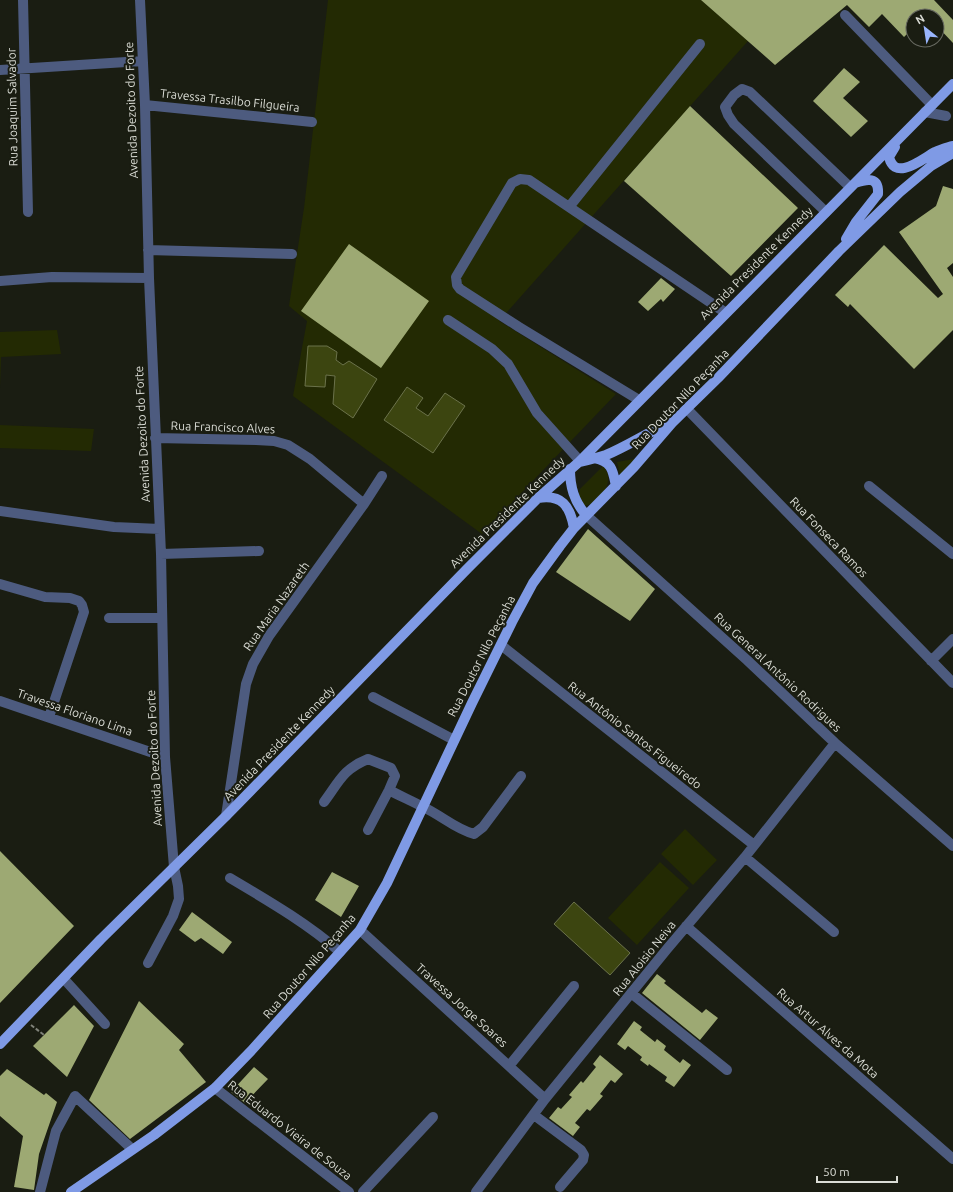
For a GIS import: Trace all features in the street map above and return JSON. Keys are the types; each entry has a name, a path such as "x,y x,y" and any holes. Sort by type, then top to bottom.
{"main road":[{"name":"Avenida Presidente Kennedy","path":"0,1044 101,939 226,816 468,568 538,498 579,461 953,84"},
{"path":"911,126 889,156 891,163 897,168 906,168 935,153 953,146"},
{"name":"Rua Doutor Nilo Peçanha","path":"71,1192 154,1134 215,1088 251,1051 360,930 387,884 454,740 533,583 574,528 616,486 672,423 718,378 838,252 900,192 931,166 953,153"},
{"path":"838,252 856,222 878,194 877,185 872,180 868,179 852,186"},
{"name":"Avenida Presidente Kennedy","path":"579,461 606,455 656,429 672,423"},
{"path":"594,458 602,459 607,462 614,474 616,486"},
{"path":"570,469 573,494 580,508 586,515"},
{"path":"538,498 548,496 562,500 568,508 574,528"}],"street":[{"name":"Rua Joaquim Salvador","path":"23,0 28,212"},
{"name":"Avenida Dezoito do Forte","path":"140,0 145,105 148,250 155,438 161,554 165,757 174,867 178,886 178,899 173,916 148,963"},
{"path":"845,15 928,109 946,116"},
{"path":"569,207 700,44"},
{"path":"0,70 142,61"},
{"path":"826,212 734,124 725,106 734,95 742,89 750,92 852,186"},
{"name":"Travessa Trasilbo Filgueira","path":"145,105 312,122"},
{"path":"639,400 519,328 460,289 457,285 456,277 512,183 520,179 530,180 726,313"},
{"path":"148,250 292,254"},
{"path":"0,281 52,277 149,278"},
{"path":"448,320 492,349 508,364 537,413 579,461"},
{"name":"Rua Fonseca Ramos","path":"687,409 953,683"},
{"name":"Rua Francisco Alves","path":"155,438 256,440 274,441 288,445 310,459 364,504"},
{"name":"Rua Maria Nazareth","path":"226,816 246,684 253,664 269,636 364,504 382,476"},
{"path":"869,486 953,554"},
{"path":"0,511 114,527 160,528"},
{"name":"Rua General Antônio Rodrigues","path":"586,515 747,660 835,743 953,846"},
{"path":"161,554 259,551"},
{"path":"0,584 45,597 70,598 79,601 82,605 84,612 49,717"},
{"path":"109,618 162,618"},
{"path":"931,661 953,639"},
{"name":"Rua Antônio Santos Figueiredo","path":"501,645 754,845"},
{"path":"374,697 454,740"},
{"name":"Travessa Floriano Lima","path":"0,701 165,757"},
{"name":"Rua Aloisio Neiva","path":"476,1192 545,1099 686,926 745,857 835,743"},
{"path":"324,802 345,773 355,764 368,759 391,768 395,776 368,830"},
{"path":"389,790 423,807 463,831 474,834 483,827 521,776"},
{"path":"745,857 834,932"},
{"path":"230,878 269,901 330,943 340,952"},
{"name":"Rua Artur Alves da Mota","path":"686,926 953,1158"},
{"name":"Travessa Jorge Soares","path":"360,930 545,1099"},
{"path":"64,979 105,1024"},
{"path":"510,1066 574,986"},
{"path":"631,994 727,1070"},
{"name":"Rua Eduardo Vieira de Souza","path":"215,1088 349,1192"},
{"path":"40,1192 56,1131 75,1096 132,1149"},
{"path":"534,1115 581,1150 584,1155 583,1160 560,1187"},
{"path":"363,1192 433,1117"}],"path":[{"path":"25,1019 44,1036"}],"shaded area":[{"path":"328,0 701,0 748,41 499,321 616,394 482,534 293,396 307,321 289,306 304,208"},
{"path":"57,330 61,354 1,357 0,388 0,332"},
{"path":"308,346 327,346 337,352 336,360 343,365 349,361 377,379 353,418 333,404 335,376 326,375 325,387 305,386"},
{"path":"407,387 423,398 416,408 428,416 445,393 465,406 433,453 384,420"},
{"path":"0,425 94,429 91,451 0,448"},
{"path":"634,459 634,461 620,475 617,462"},
{"path":"603,466 607,472 608,478 605,491 595,501 589,505 583,506 578,497 580,489"},
{"path":"685,829 717,860 693,885 661,854"},
{"path":"660,862 689,888 637,945 608,918"},
{"path":"574,902 630,953 610,975 554,924"}],"building":[{"path":"701,0 934,0 942,8 905,8 904,37 882,14 869,27 847,5 775,65"},
{"path":"945,12 953,20 953,43 945,34"},
{"path":"844,68 860,82 843,98 868,121 851,137 813,101"},
{"path":"690,106 798,208 731,276 624,181"},
{"path":"943,186 953,189 953,263 947,268 953,277 953,330 914,369 850,304 848,307 835,295 884,245 938,298 943,294 899,232 936,206"},
{"path":"349,244 429,301 381,368 301,311"},
{"path":"661,278 675,289 663,302 661,299 648,311 638,302"},
{"path":"588,529 655,589 630,621 556,572"},
{"path":"0,851 74,926 0,1003"},
{"path":"332,872 359,886 341,917 315,900"},
{"path":"192,912 232,942 223,954 201,938 195,942 179,930"},
{"path":"657,974 666,981 664,983 702,1013 706,1009 718,1018 700,1040 642,993"},
{"path":"139,1001 184,1044 179,1050 206,1082 130,1139 89,1100"},
{"path":"74,1005 94,1026 67,1077 33,1046"},
{"path":"634,1021 642,1027 640,1030 655,1042 657,1039 666,1046 664,1050 680,1063 683,1059 691,1065 674,1087 665,1081 667,1077 649,1064 648,1066 640,1060 642,1057 628,1046 625,1050 617,1044"},
{"path":"600,1055 623,1074 615,1083 611,1080 600,1094 603,1096 590,1111 587,1109 575,1123 580,1127 573,1136 549,1118 558,1107 561,1109 572,1097 569,1095 581,1081 583,1083 596,1067 593,1064"},
{"path":"254,1067 268,1079 245,1103 231,1092"},
{"path":"7,1069 44,1095 46,1093 57,1102 39,1154 34,1190 14,1187 23,1136 0,1116 0,1076"}]}
